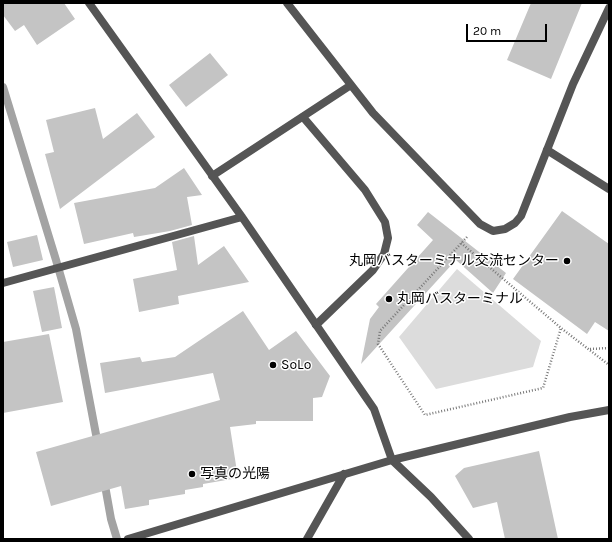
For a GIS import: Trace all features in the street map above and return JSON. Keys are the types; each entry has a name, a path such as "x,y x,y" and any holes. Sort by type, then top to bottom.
{"street":[{"path":"88,3 242,217 374,409 392,460 431,497 469,539"},
{"path":"287,3 373,113 430,174 480,224 493,231 506,229 515,223 521,216 573,84 609,8"},
{"path":"212,176 351,85"},
{"path":"303,117 365,190 385,222 388,238 384,254 373,270 316,325"},
{"path":"547,150 609,189"},
{"path":"3,283 242,217"},
{"path":"128,539 392,460 570,417 609,410"},
{"path":"307,539 344,474"}],"path":[{"path":"561,328 543,388 425,415 378,344 380,331 461,243 561,328 609,365"},
{"path":"590,350 609,348"}],"shaded area":[{"path":"457,269 541,341 533,367 436,389 399,337"}],"building":[{"path":"3,3 64,3 75,19 37,45 24,25 15,31 3,15"},
{"path":"531,3 582,3 551,79 507,60"},
{"path":"210,53 228,75 186,107 169,85"},
{"path":"95,108 103,139 137,113 155,137 60,209 45,154 54,152 46,120"},
{"path":"184,168 202,195 187,197 192,225 170,231 134,237 133,233 84,244 74,203 155,188"},
{"name":"丸岡バスターミナル交流センター","path":"562,211 609,244 609,331 595,322 587,334 513,279"},
{"path":"428,212 506,273 493,293 456,260 361,364 370,319 379,307 376,304 433,240 417,225"},
{"path":"37,235 43,260 13,267 7,242"},
{"path":"194,236 198,265 224,246 249,282 178,296 179,304 139,312 133,279 177,270 172,242"},
{"path":"54,287 62,328 42,332 33,291"},
{"path":"243,311 269,350 296,331 330,376 322,397 313,398 313,421 256,421 256,424 230,427 238,478 203,484 203,487 185,490 185,494 149,500 149,505 125,509 121,486 51,506 36,452 220,400 213,373 105,393 100,363 140,357 142,362 175,357"},
{"path":"49,334 63,402 3,413 3,342"},
{"path":"539,451 558,539 505,539 497,502 473,508 455,476 464,468"}],"waterway":[{"path":"3,87 76,329 98,445"},
{"path":"104,480 111,519 117,539"}],"place":[{"name":"丸岡バスターミナル交流センター","path":"567,261"},
{"name":"丸岡バスターミナル","path":"389,299"},
{"name":"SoLo","path":"273,365"},
{"name":"写真の光陽","path":"192,474"}]}
